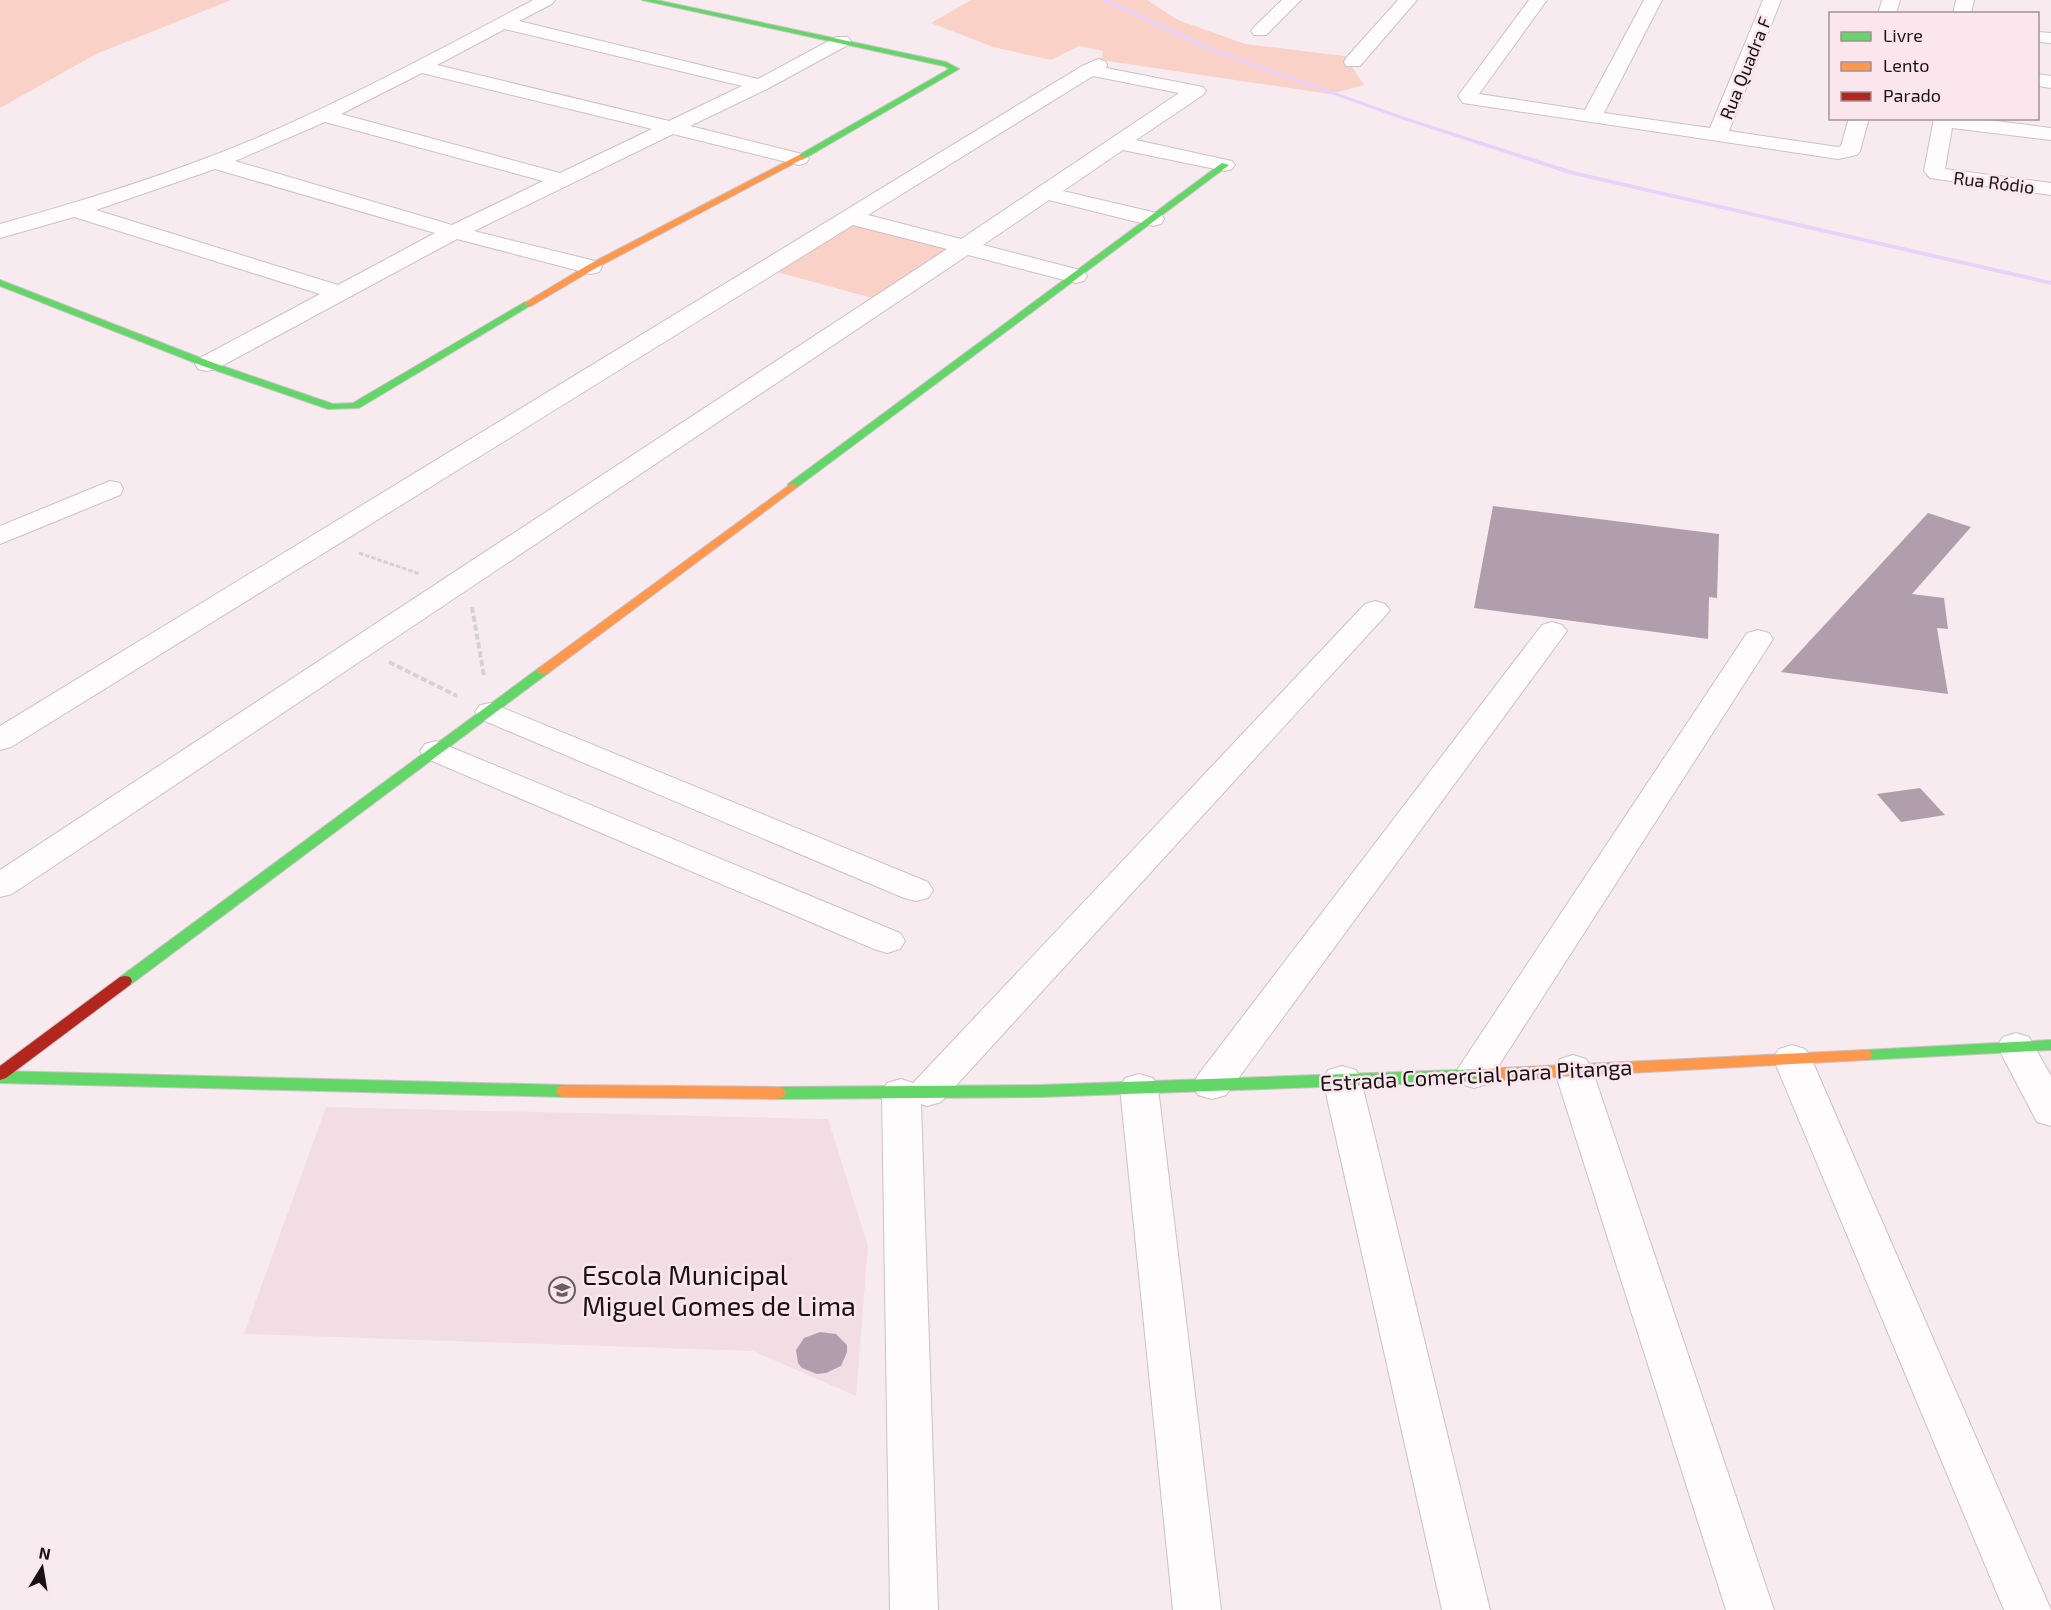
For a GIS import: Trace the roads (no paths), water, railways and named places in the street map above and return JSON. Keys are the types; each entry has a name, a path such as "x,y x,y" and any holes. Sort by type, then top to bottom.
{"street":[{"path":"0,231 75,210 270,139 420,66 546,0"},
{"path":"0,283 207,364 332,407 354,406 591,267 799,159 955,69 946,64 685,4 646,0"},
{"path":"1260,31 1292,0"},
{"path":"1353,62 1408,0"},
{"path":"1538,0 1468,96 1476,100 1591,118 1846,153 1850,151 1858,120"},
{"path":"1591,118 1653,0"},
{"name":"Rua Quadra F","path":"1718,135 1772,0"},
{"path":"503,23 760,85"},
{"path":"207,364 454,232 760,85 842,41"},
{"path":"420,66 799,159"},
{"path":"0,740 1094,68 1196,91 965,247 0,886"},
{"path":"321,115 562,180"},
{"path":"1944,120 2051,134"},
{"name":"Rua Ródio","path":"1944,120 1934,171 1937,174 2051,189"},
{"path":"1120,143 1225,165"},
{"path":"212,161 454,232 591,267"},
{"path":"0,1075 1225,165"},
{"path":"1046,193 1153,219"},
{"path":"75,210 338,292"},
{"path":"853,218 1076,276"},
{"path":"0,536 110,489"},
{"path":"915,1610 914,1092 1375,610"},
{"path":"1212,1085 1552,631"},
{"path":"1473,1074 1758,639"},
{"path":"491,712 916,890"},
{"path":"436,751 887,941"},
{"path":"2034,1046 2051,1112"},
{"name":"Estrada Comercial para Pitanga","path":"0,1075 299,1088 914,1092 1139,1088 1341,1080 2034,1046"},
{"path":"1792,1058 2028,1610"},
{"path":"1573,1069 1750,1610"},
{"path":"1341,1080 1466,1610"},
{"path":"1139,1088 1197,1610"}],"waterway":[{"path":"1104,0 1212,50 1403,118 1571,173 2051,283"}],"place":[{"name":"Escola Municipal Miguel Gomes de Lima","path":"562,1290"}]}
